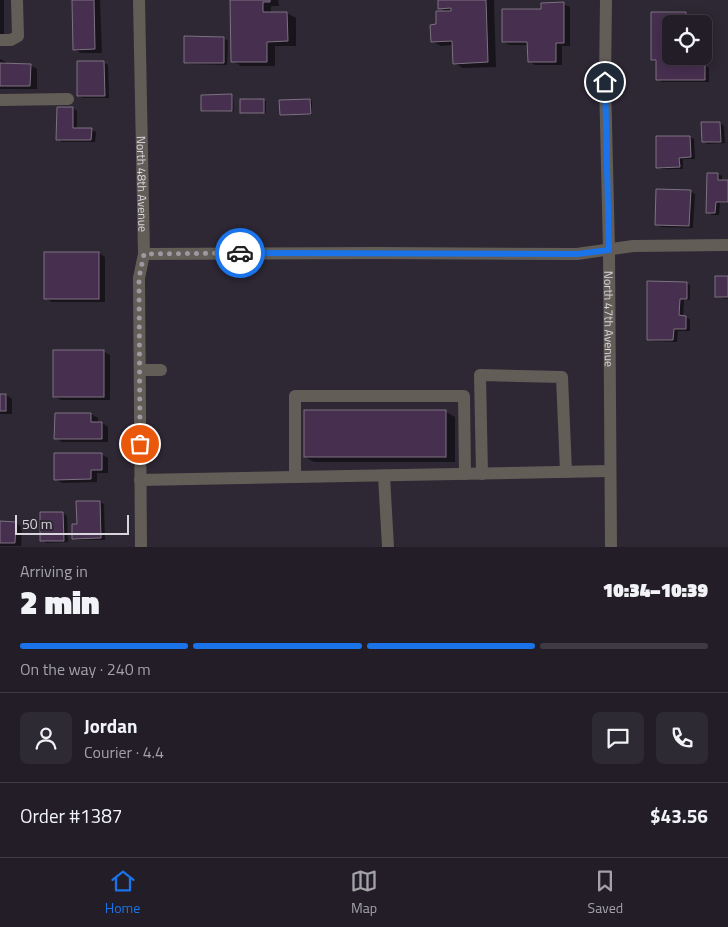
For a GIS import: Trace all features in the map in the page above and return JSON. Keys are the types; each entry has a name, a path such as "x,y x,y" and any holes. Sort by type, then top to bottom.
{"street":[{"path":"0,40 11,40 18,36 17,0"},
{"name":"North 48th Avenue","path":"139,0 144,254 139,278 141,547"},
{"name":"North 47th Avenue","path":"606,0 605,82 609,250 611,547"},
{"path":"0,100 68,99"},
{"path":"144,254 577,254 633,246 728,245"},
{"path":"140,370 161,370"},
{"path":"482,474 480,375 562,376 566,472"},
{"path":"295,477 295,396 464,396 465,474"},
{"path":"140,480 610,471"},
{"path":"384,476 388,547"}],"building":[{"path":"72,0 94,0 95,49 73,50"},
{"path":"230,0 270,0 270,2 263,2 263,12 287,12 288,41 267,42 267,62 231,62"},
{"path":"438,0 486,0 488,62 453,64 452,41 431,42 430,25 436,24 436,11 451,11 451,8 438,9"},
{"path":"564,2 564,43 556,43 556,62 528,62 527,42 502,42 502,9 541,9 541,3"},
{"path":"651,12 686,12 686,15 662,15 662,65 705,65 705,80 656,80 656,60 651,60"},
{"path":"184,36 224,37 224,63 184,63"},
{"path":"77,61 104,61 105,96 77,96"},
{"path":"0,63 31,64 30,86 0,86"},
{"path":"232,94 232,111 201,111 201,95"},
{"path":"240,99 264,99 264,113 240,113"},
{"path":"310,99 311,114 280,115 279,100"},
{"path":"57,107 73,107 73,128 92,128 91,140 56,140"},
{"path":"701,122 720,122 721,142 702,142"},
{"path":"656,136 690,136 691,157 679,158 680,167 656,168"},
{"path":"707,173 718,173 718,180 728,180 728,202 716,202 715,213 706,213"},
{"path":"656,189 691,190 689,226 655,225"},
{"path":"44,252 99,252 99,299 44,299"},
{"path":"715,276 728,276 728,297 715,297"},
{"path":"647,281 687,282 687,299 680,299 679,315 686,316 686,329 674,329 673,340 647,340"},
{"path":"53,350 104,350 104,397 53,397"},
{"path":"0,394 6,394 6,411 0,411"},
{"path":"304,410 446,410 446,457 304,457"},
{"path":"55,413 91,413 91,422 102,422 102,439 54,439"},
{"path":"54,453 102,453 102,470 91,470 91,479 54,480"},
{"path":"76,501 100,501 101,538 72,539 72,524 77,524"},
{"path":"40,512 63,512 64,541 40,541"},
{"path":"0,521 16,522 15,543 0,543"}],"way so far":[{"path":"140,444 139,278 144,254 240,253"}],"route":[{"path":"240,253 577,254 609,250 605,82"}]}
